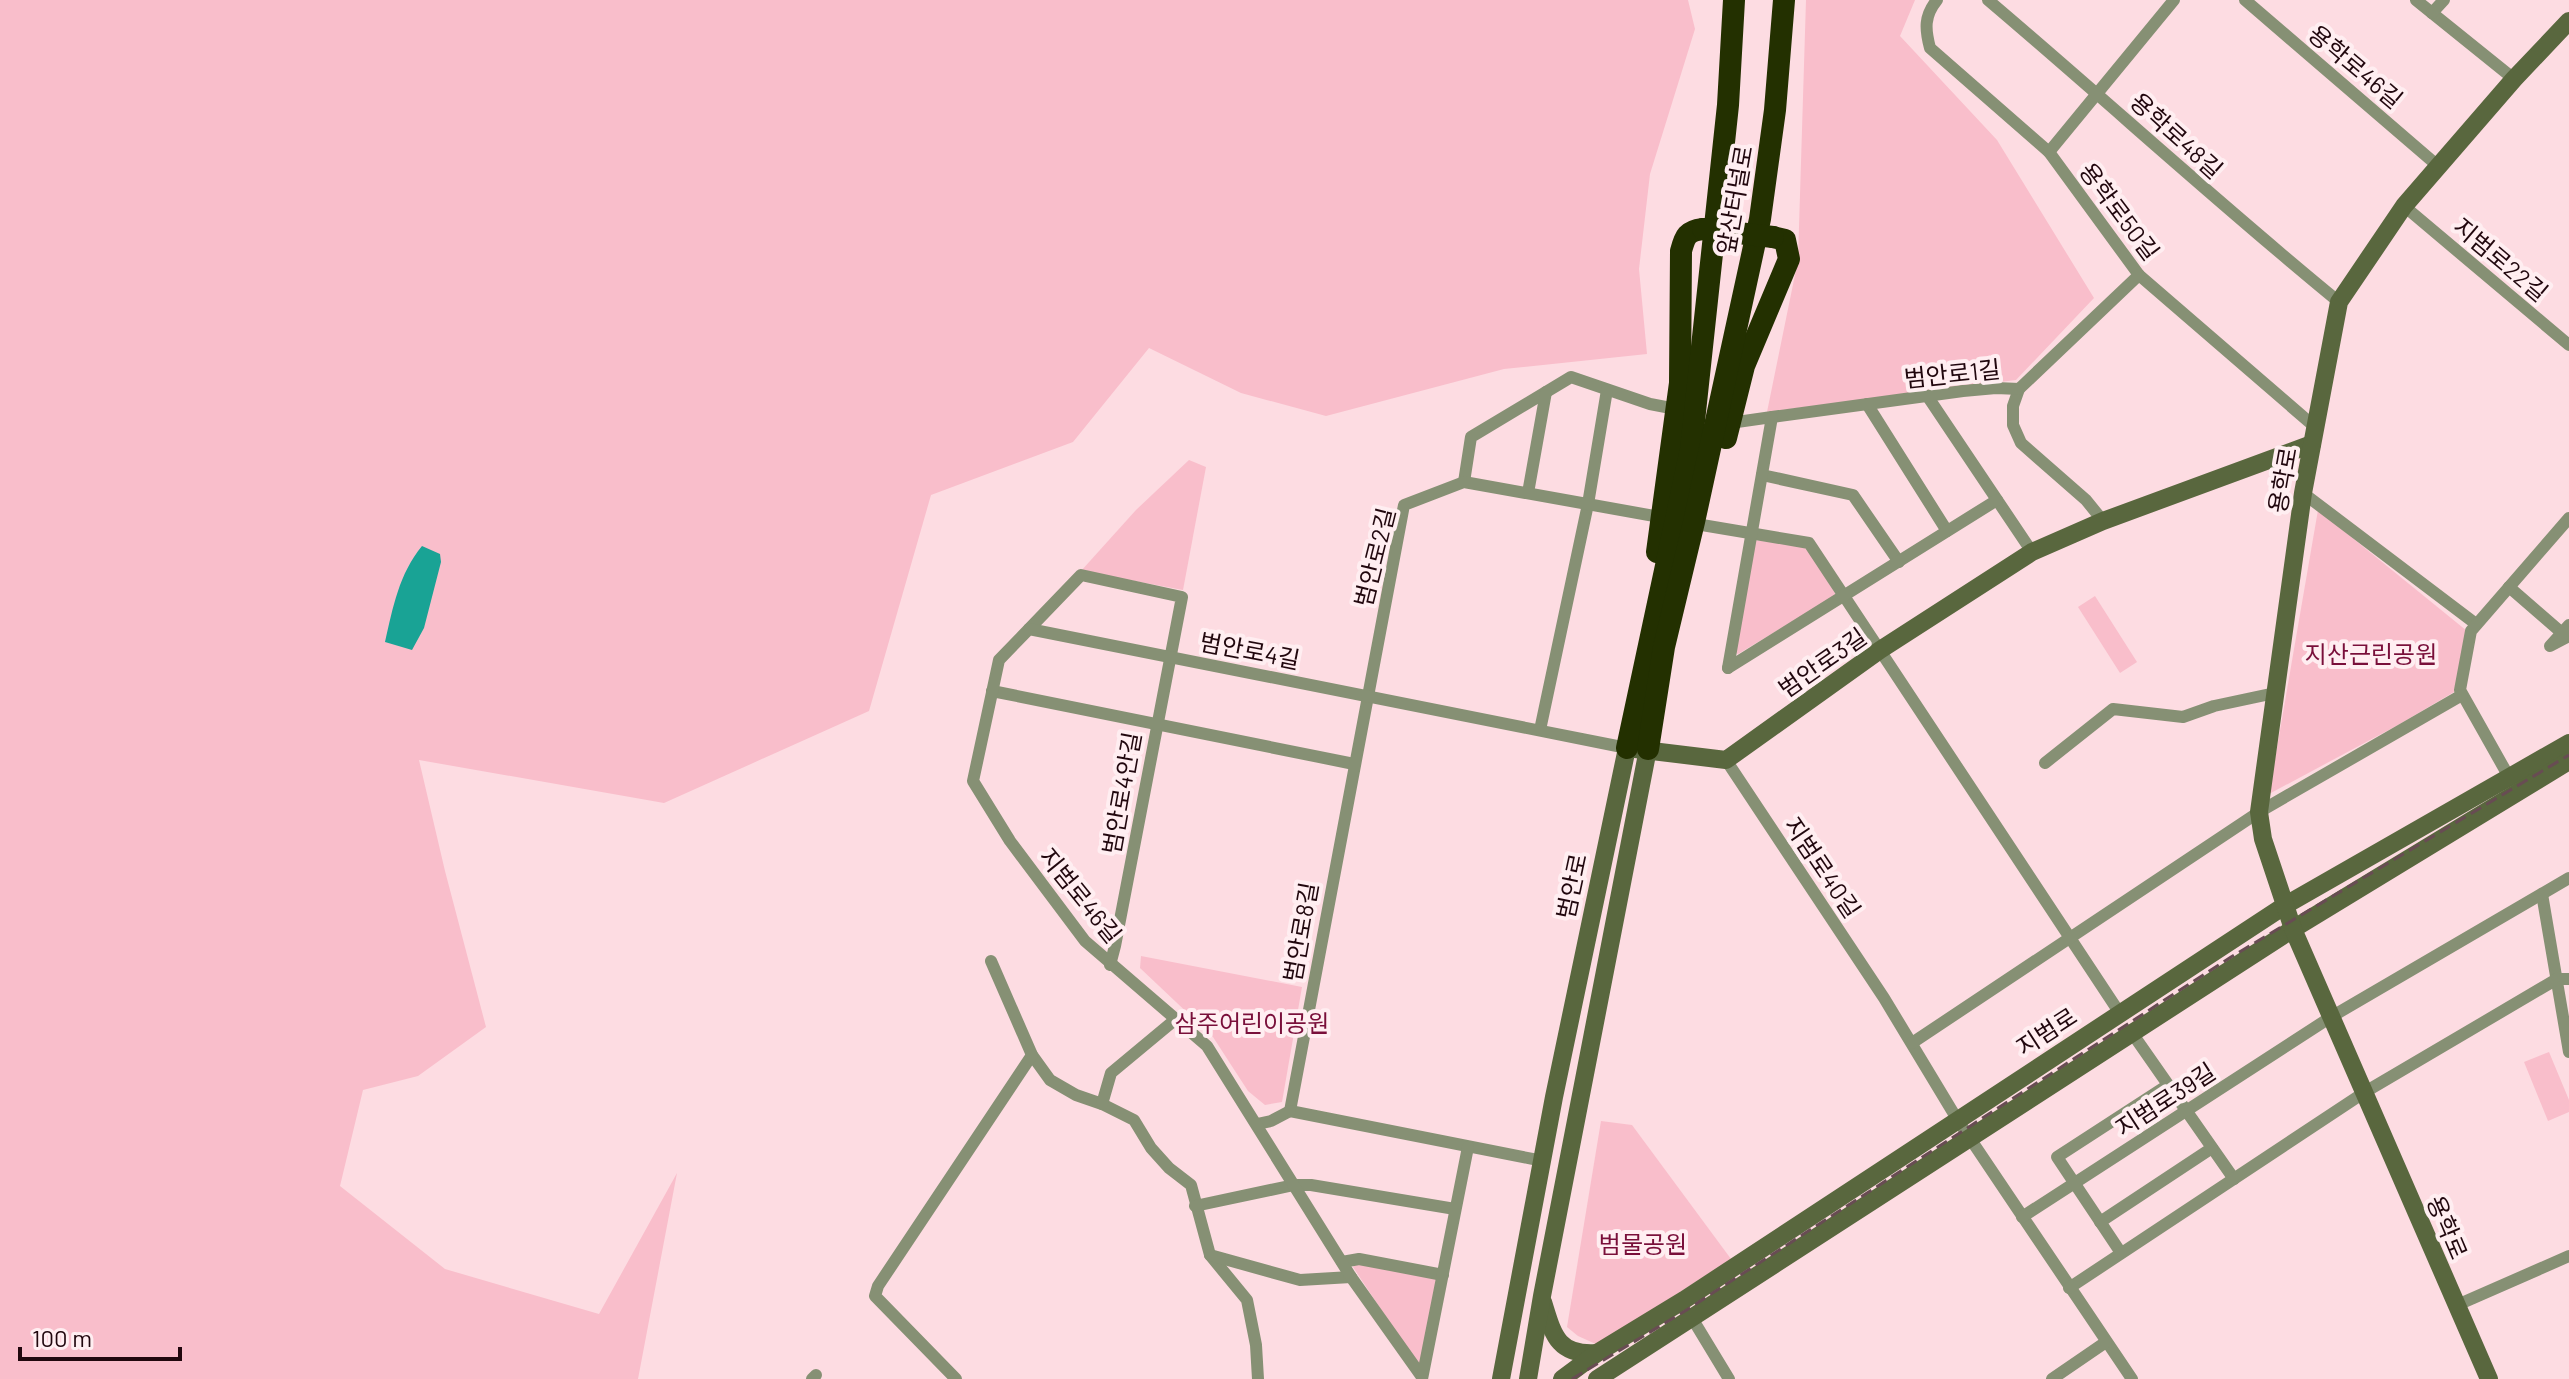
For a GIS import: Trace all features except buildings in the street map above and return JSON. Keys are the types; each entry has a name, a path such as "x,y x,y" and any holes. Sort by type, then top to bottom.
{"highway":[{"name":"앞산터널로","path":"1705,411 1734,0"},
{"name":"앞산터널로","path":"1705,411 1760,219 1775,110 1784,0"},
{"path":"1654,624 1660,517 1705,411 1744,366 1789,259 1785,240 1703,229 1690,231 1685,236 1681,251 1680,383 1705,411 1702,525 1664,647"},
{"name":"범안로","path":"1638,748 1654,624 1691,449 1705,411"},
{"name":"범안로","path":"1638,748 1694,522 1705,411"}],"main road":[{"name":"용학로","path":"2489,1379 2293,929 2263,839 2259,812 2303,493 2339,302 2404,206 2514,79 2569,21"},
{"name":"범안로3길","path":"1726,760 1880,650 2032,552 2314,435"},
{"name":"지범로","path":"1562,1379 1597,1353 1684,1300 2284,906 2569,743"},
{"path":"1638,748 1726,760"},
{"name":"범안로","path":"1501,1379 1543,1161 1638,748"},
{"name":"범안로","path":"1528,1379 1638,748"},
{"path":"1597,1379 2293,929 2569,761"},
{"path":"1542,1296 1553,1334 1563,1346 1578,1354 1597,1353"}],"street":[{"name":"용학로50길","path":"1937,0 1926,16 1930,48 2049,152 2139,275 2314,435"},
{"name":"용학로48길","path":"1988,0 2250,229 2339,302"},
{"path":"2049,152 2174,0"},
{"name":"용학로46길","path":"2245,0 2438,166"},
{"path":"2416,0 2514,79"},
{"path":"2432,13 2444,0"},
{"name":"지범로22길","path":"2404,206 2569,345"},
{"name":"범안로1길","path":"1705,411 1772,417 1996,388 2019,389 2139,275"},
{"path":"1660,517 1464,482 1471,437 1571,377 1650,404 1705,411"},
{"path":"2019,389 2013,406 2013,425 2021,443 2086,500 2103,521"},
{"path":"1540,730 1588,504 1607,390"},
{"path":"1528,493 1546,392"},
{"path":"1928,397 2032,552"},
{"path":"1867,404 1947,531"},
{"path":"1772,417 1728,668 1997,500"},
{"path":"1762,475 1853,495 1899,562"},
{"name":"범안로2길","path":"1367,695 1404,505 1464,482"},
{"path":"2303,493 2476,624"},
{"path":"2509,777 2460,690 2471,631 2569,518"},
{"path":"1702,525 1809,543 2119,1012"},
{"name":"범안로4안길","path":"1029,629 1081,575 1182,597 1110,965"},
{"path":"2509,587 2567,631"},
{"path":"992,691 999,660 1029,629"},
{"name":"범안로4길","path":"1029,629 1638,748"},
{"name":"범안로4안길","path":"992,691 1354,764"},
{"name":"지범로46길","path":"992,691 973,781 1054,902 1085,941 1207,1046 1351,1277 1422,1378"},
{"path":"2045,763 2113,709 2183,717 2214,706 2275,693"},
{"name":"범안로8길","path":"1290,1111 1367,695"},
{"path":"2132,1379 1957,1119 1910,1040 2259,812 2462,695"},
{"name":"지범로40길","path":"1726,760 1910,1040"},
{"path":"2331,1017 2569,878"},
{"path":"2542,894 2563,979 2569,1052"},
{"path":"991,961 1032,1055 1050,1080 1134,1120 1151,1148 1169,1168 1191,1185 1210,1255 1247,1300 1256,1345 1258,1379"},
{"path":"2069,1288 2365,1092 2563,979"},
{"name":"지범로39길","path":"2022,1217 2331,1017"},
{"path":"1102,1104 1111,1073 1176,1019"},
{"path":"2132,1033 2234,1179"},
{"path":"956,1379 875,1296 878,1286 1032,1055"},
{"path":"2121,1253 2057,1157 2168,1085"},
{"path":"1257,1124 1290,1111 1543,1161"},
{"name":"지범로46길","path":"1422,1378 1468,1147"},
{"path":"2100,1222 2212,1148"},
{"path":"1195,1206 1294,1185 1311,1185 1455,1209"},
{"path":"1210,1255 1300,1280 1351,1277"},
{"path":"2455,1306 2569,1256"},
{"path":"1342,1262 1359,1259 1443,1275"},
{"path":"1692,1318 1729,1379"},
{"path":"2052,1379 2106,1342"}],"green space":[{"path":"0,0 1688,0 1695,29 1650,174 1639,269 1647,354 1504,369 1326,416 1241,393 1149,348 1073,442 931,495 869,711 664,803 419,760 486,1027 418,1076 363,1090 340,1186 445,1269 599,1314 677,1173 638,1379 0,1379"},
{"path":"1806,0 1915,0 1900,36 1997,140 2094,298 2016,380 1767,412 1798,260"},
{"path":"1189,460 1206,467 1183,590 1081,571 1136,510"},
{"name":"지산근린공원","path":"2318,510 2467,631 2454,692 2269,794"},
{"path":"1754,540 1807,547 1836,595 1738,654 1735,653"},
{"path":"2095,596 2137,662 2120,673 2078,607"},
{"name":"삼주어린이공원","path":"1141,956 1302,987 1282,1102 1265,1105 1248,1091 1213,1037 1140,968"},
{"path":"2549,1052 2569,1100 2569,1112 2548,1121 2524,1062"},
{"name":"범물공원","path":"1601,1121 1632,1125 1731,1259 1598,1345 1567,1327"},
{"path":"1357,1262 1439,1277 1421,1370 1353,1267"}],"shaded area":[{"path":"422,546 440,554 441,562 424,628 412,650 385,642 402,579"}],"railway":[{"path":"1572,1379 1685,1311 2231,957 2569,755"}]}
